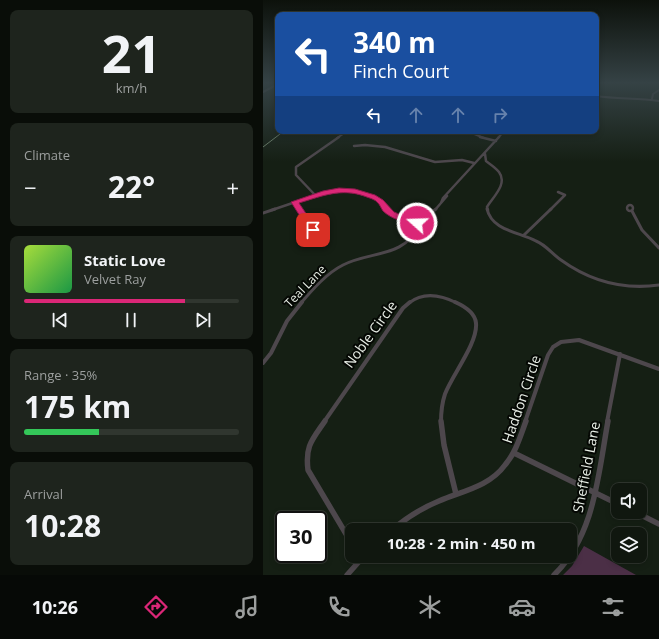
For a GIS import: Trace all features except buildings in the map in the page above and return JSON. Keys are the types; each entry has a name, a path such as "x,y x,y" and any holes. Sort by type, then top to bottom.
{"street":[{"path":"315,196 296,175 296,167 343,134"},
{"path":"473,134 480,138 496,141"},
{"path":"263,214 295,202 339,190 355,191 376,198 391,213 417,223 446,199 474,163 485,154 502,134"},
{"path":"354,146 369,144 381,145 398,153 434,162 461,161 474,163"},
{"path":"485,154 486,161 499,172 502,180 501,186 488,205 488,214 497,224 540,242 569,266 593,278 629,286 659,285"},
{"path":"524,235 563,197"},
{"path":"295,202 313,230"},
{"path":"632,211 642,230 659,248"},
{"name":"Teal Lane","path":"263,363 273,350 291,316 324,279 348,262 385,253 403,245 416,234 419,225 417,223"},
{"name":"Noble Circle","path":"345,532 308,470 306,456 310,442 403,308 415,298 427,295 439,296 462,305 470,310 476,320 477,328 475,335 448,386 443,404 441,420 443,444 456,494"},
{"name":"Haddon Circle","path":"514,453 548,355 553,346 566,340 579,340 659,369"},
{"name":"Sheffield Lane","path":"554,575 562,568 579,545 586,528 620,354"},
{"path":"402,523 421,510 456,494 481,485 505,466 514,453 611,500"},
{"path":"647,518 659,524"},
{"path":"347,575 356,563"}],"shaded area":[{"path":"584,546 611,561 611,563 614,563 636,575 563,575 574,563 577,563 577,558"}],"waterway":[{"path":"263,147 280,134"}],"route":[{"path":"313,230 295,202 325,192 339,190 355,191 373,196 381,202 388,212 417,223"}]}
